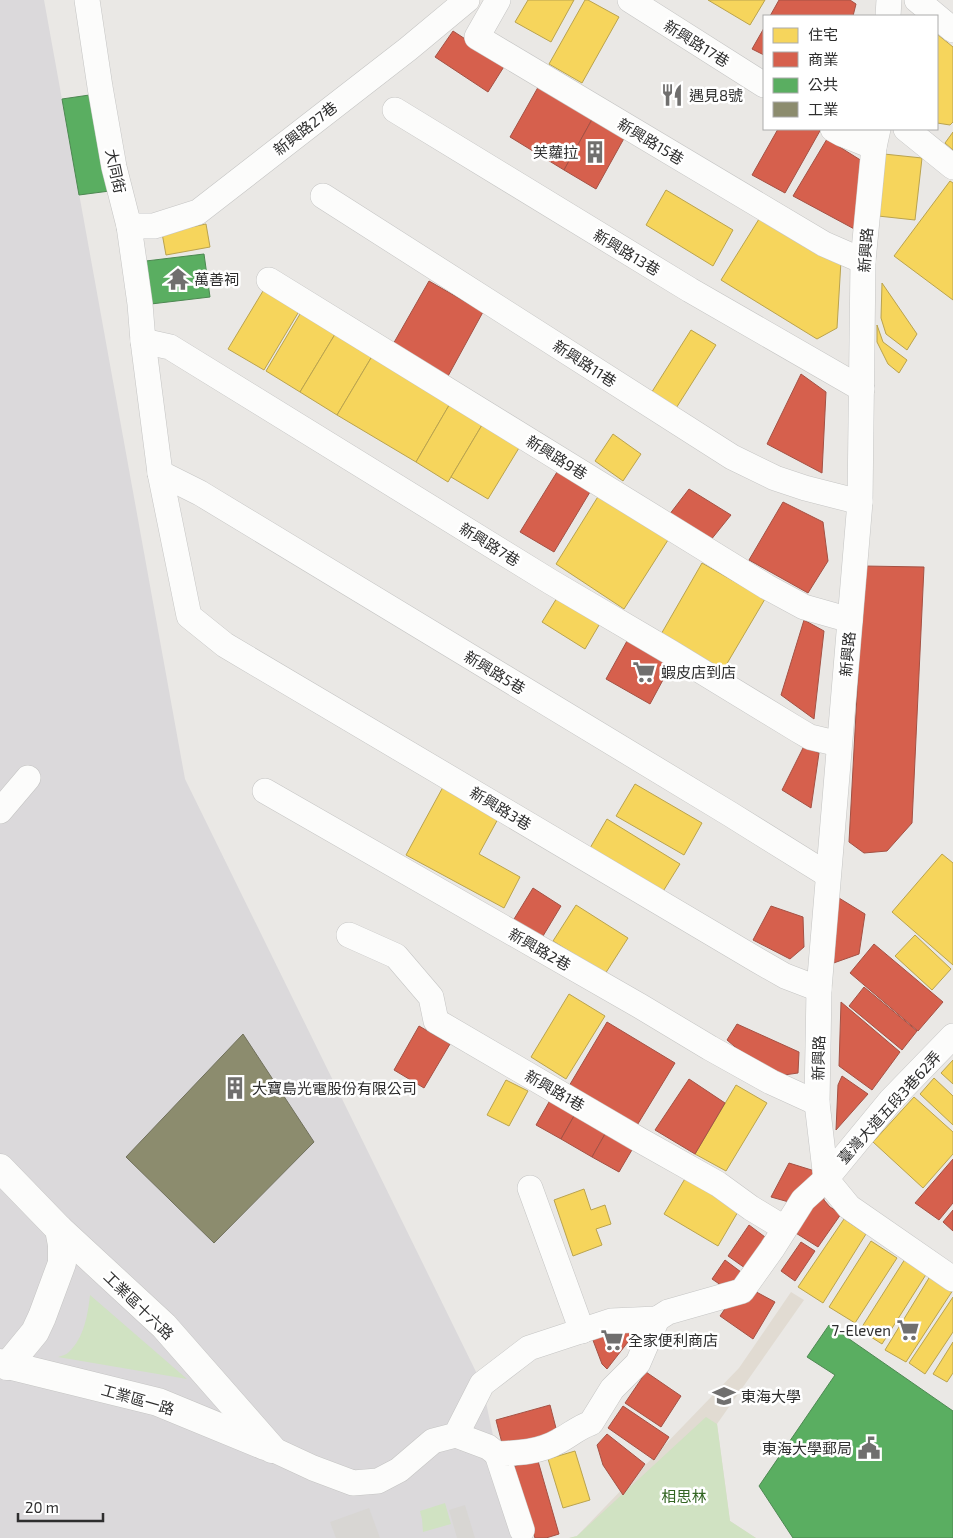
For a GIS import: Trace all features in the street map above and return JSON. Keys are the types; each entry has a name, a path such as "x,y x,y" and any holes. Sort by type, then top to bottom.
{"street":[{"name":"大同街","path":"87,0 114,167 129,226 160,473 189,616"},
{"name":"新興路27巷","path":"129,226 154,226 198,212 468,0"},
{"name":"新興路15巷","path":"498,0 477,37 824,244 863,261"},
{"name":"新興路17巷","path":"630,0 763,84"},
{"path":"888,15 889,0"},
{"path":"917,0 935,15"},
{"path":"938,18 953,30"},
{"name":"新興路13巷","path":"395,110 690,290 862,388"},
{"path":"835,130 842,134 876,138"},
{"path":"907,130 953,167"},
{"name":"新興路","path":"826,1179 817,1103 819,989 860,502 863,261 876,138"},
{"name":"新興路11巷","path":"323,196 732,457 775,478 860,502"},
{"name":"新興路9巷","path":"269,280 768,587 804,607 850,620"},
{"name":"新興路7巷","path":"143,341 170,347 551,582 810,737 839,744"},
{"name":"新興路5巷","path":"160,473 200,493 828,875"},
{"name":"新興路3巷","path":"189,616 225,645 757,960 785,976 819,989"},
{"path":"0,811 28,778"},
{"name":"新興路2巷","path":"265,791 710,1048 771,1082 817,1103"},
{"name":"新興路1巷","path":"349,935 396,956 431,997 436,1021 718,1184 751,1208 784,1228"},
{"name":"臺灣大道五段3巷62弄","path":"657,1319 668,1312 742,1291 772,1249 803,1200 826,1179 891,1100 953,1036"},
{"name":"工業區十六路","path":"0,1168 59,1230 164,1326 272,1449"},
{"path":"826,1179 849,1207 949,1269"},
{"path":"530,1188 582,1331"},
{"path":"4,1364 35,1332 42,1317 62,1263 62,1245 59,1230"},
{"path":"456,1435 482,1384 529,1348 611,1321 657,1319 638,1363 612,1389 591,1424 582,1426 559,1441 542,1449 497,1454"},
{"name":"工業區一路","path":"4,1364 158,1402 272,1449"},
{"path":"272,1449 313,1468 353,1483 378,1481 399,1470 433,1441 456,1435 488,1447 497,1454 522,1530"}],"shaded area":[{"path":"0,0 44,0 185,779 482,1384 497,1454 520,1538 0,1538"},
{"name":"相思林","path":"791,1292 804,1300 717,1424 730,1521 756,1538 569,1538 577,1536 739,1368"},
{"path":"465,1505 475,1538 457,1538 449,1510"},
{"path":"369,1508 380,1538 336,1538 330,1522"}],"green space":[{"path":"90,1295 187,1379 58,1357 68,1353 82,1333"},
{"name":"相思林","path":"706,1417 717,1424 730,1521 756,1538 569,1538 577,1536"},
{"path":"445,1503 451,1524 423,1532 420,1511"}],"building: 住宅":[{"path":"528,0 574,0 551,42 515,22"},
{"path":"585,0 619,17 582,83 549,64"},
{"path":"708,0 765,0 750,25"},
{"path":"938,35 953,47 953,122 950,125 938,123"},
{"path":"953,132 953,150 945,143"},
{"path":"884,154 922,158 915,220 878,216"},
{"path":"950,181 953,183 953,300 894,256"},
{"path":"666,190 733,230 713,266 646,225"},
{"path":"764,211 841,261 837,328 817,339 721,280"},
{"path":"206,224 210,247 166,255 162,233"},
{"path":"269,281 304,303 264,370 228,349"},
{"path":"882,283 917,334 907,350 886,334 881,318"},
{"path":"306,304 340,326 300,392 266,371"},
{"path":"877,325 883,342 907,360 899,373 888,364 877,342"},
{"path":"340,326 377,348 337,415 300,392"},
{"path":"691,330 716,345 673,413 648,398"},
{"path":"377,348 455,395 416,462 337,415"},
{"path":"455,395 488,415 448,482 416,462"},
{"path":"485,420 522,443 488,499 451,477"},
{"path":"613,434 641,454 623,481 595,461"},
{"path":"599,495 668,540 624,609 556,564"},
{"path":"702,563 765,599 722,672 660,636"},
{"path":"560,593 602,620 585,649 542,622"},
{"path":"635,784 702,823 684,855 616,816"},
{"path":"443,787 499,817 479,854 520,877 504,908 406,855"},
{"path":"607,819 680,864 662,893 590,848"},
{"path":"942,854 953,863 953,965 892,912"},
{"path":"576,905 628,938 605,974 553,941"},
{"path":"915,935 951,969 932,990 895,956"},
{"path":"569,994 605,1016 566,1079 531,1057"},
{"path":"953,1060 953,1084 941,1073"},
{"path":"934,1078 953,1096 953,1125 920,1094"},
{"path":"506,1080 528,1091 509,1126 487,1115"},
{"path":"736,1085 767,1103 726,1171 695,1154"},
{"path":"914,1097 953,1132 953,1154 923,1188 873,1142"},
{"path":"686,1177 739,1210 718,1246 664,1214"},
{"path":"584,1189 591,1210 605,1205 611,1224 596,1229 602,1245 573,1256 554,1200"},
{"path":"844,1219 866,1234 823,1303 798,1287"},
{"path":"871,1241 897,1258 855,1323 829,1307"},
{"path":"905,1259 927,1273 882,1344 860,1330"},
{"path":"932,1273 953,1290 906,1362 885,1350"},
{"path":"953,1297 953,1332 925,1374 909,1363"},
{"path":"953,1342 953,1373 947,1382 933,1374"},
{"path":"575,1451 590,1500 563,1508 548,1459"}],"building: 商業":[{"path":"779,0 850,0 856,4 853,15 771,15"},
{"path":"763,30 763,54 752,49"},
{"path":"453,31 505,65 488,92 435,57"},
{"path":"541,82 595,114 564,170 510,137"},
{"name":"芙蘿拉","path":"595,114 627,133 596,189 564,170"},
{"path":"777,130 820,130 785,193 752,175"},
{"path":"827,139 862,161 858,231 793,196"},
{"path":"429,281 483,312 447,378 392,346"},
{"path":"801,374 826,392 822,473 767,444"},
{"path":"557,472 590,492 554,552 520,532"},
{"path":"689,489 731,515 710,541 669,515"},
{"path":"783,502 823,522 828,561 808,593 749,560"},
{"path":"864,566 924,567 912,823 887,851 864,853 849,842"},
{"path":"804,620 824,631 814,719 781,695"},
{"path":"627,641 671,665 650,704 606,679"},
{"path":"804,746 819,753 811,808 782,790"},
{"path":"533,888 561,906 540,941 511,924"},
{"path":"839,898 865,914 859,954 828,965"},
{"path":"771,906 803,917 804,947 790,959 753,940"},
{"path":"874,944 943,1002 918,1031 850,973"},
{"path":"864,987 917,1031 902,1050 849,1006"},
{"path":"841,1002 900,1052 872,1090 839,1066"},
{"path":"607,1022 675,1063 636,1127 569,1086"},
{"path":"737,1024 799,1052 798,1073 770,1077 727,1040"},
{"path":"419,1026 450,1044 424,1088 394,1070"},
{"path":"842,1076 868,1094 836,1130 838,1085"},
{"path":"689,1079 725,1103 695,1154 655,1130"},
{"path":"553,1095 578,1109 561,1139 536,1125"},
{"path":"578,1109 609,1127 592,1157 561,1139"},
{"path":"609,1127 636,1143 619,1172 592,1157"},
{"path":"953,1159 953,1203 939,1220 915,1203"},
{"path":"789,1163 818,1172 796,1204 771,1197"},
{"path":"823,1192 824,1200 830,1207 841,1214 818,1247 791,1230"},
{"path":"953,1210 953,1231 943,1222"},
{"path":"749,1225 773,1243 752,1273 728,1256"},
{"path":"801,1242 815,1251 795,1281 781,1271"},
{"path":"725,1260 749,1278 731,1292 712,1279"},
{"path":"747,1287 775,1302 753,1339 720,1316 733,1297"},
{"path":"638,1329 607,1369 602,1364 591,1335"},
{"path":"646,1372 681,1396 661,1427 625,1403"},
{"path":"550,1405 557,1432 503,1447 496,1420"},
{"path":"623,1406 669,1437 654,1460 608,1428"},
{"path":"607,1434 645,1464 623,1495 603,1465 597,1445"},
{"path":"538,1461 559,1534 546,1538 535,1538 520,1497 513,1467"}],"building: 公共":[{"path":"110,92 125,189 79,195 62,99"},
{"name":"萬善祠","path":"204,254 210,297 151,304 146,261"},
{"name":"東海大學郵局","path":"829,1325 953,1411 953,1538 793,1538 759,1486 835,1375 807,1357"}],"building: 工業":[{"name":"大寶島光電股份有限公司","path":"243,1034 314,1142 214,1243 126,1157"}],"place":[{"name":"遇見8號","path":"672,95"},
{"name":"芙蘿拉","path":"595,152"},
{"name":"萬善祠","path":"178,279"},
{"name":"蝦皮店到店","path":"644,672"},
{"name":"大寶島光電股份有限公司","path":"235,1088"},
{"name":"7-Eleven","path":"908,1330"},
{"name":"全家便利商店","path":"612,1340"},
{"name":"東海大學","path":"724,1396"},
{"name":"東海大學郵局","path":"869,1448"}]}
